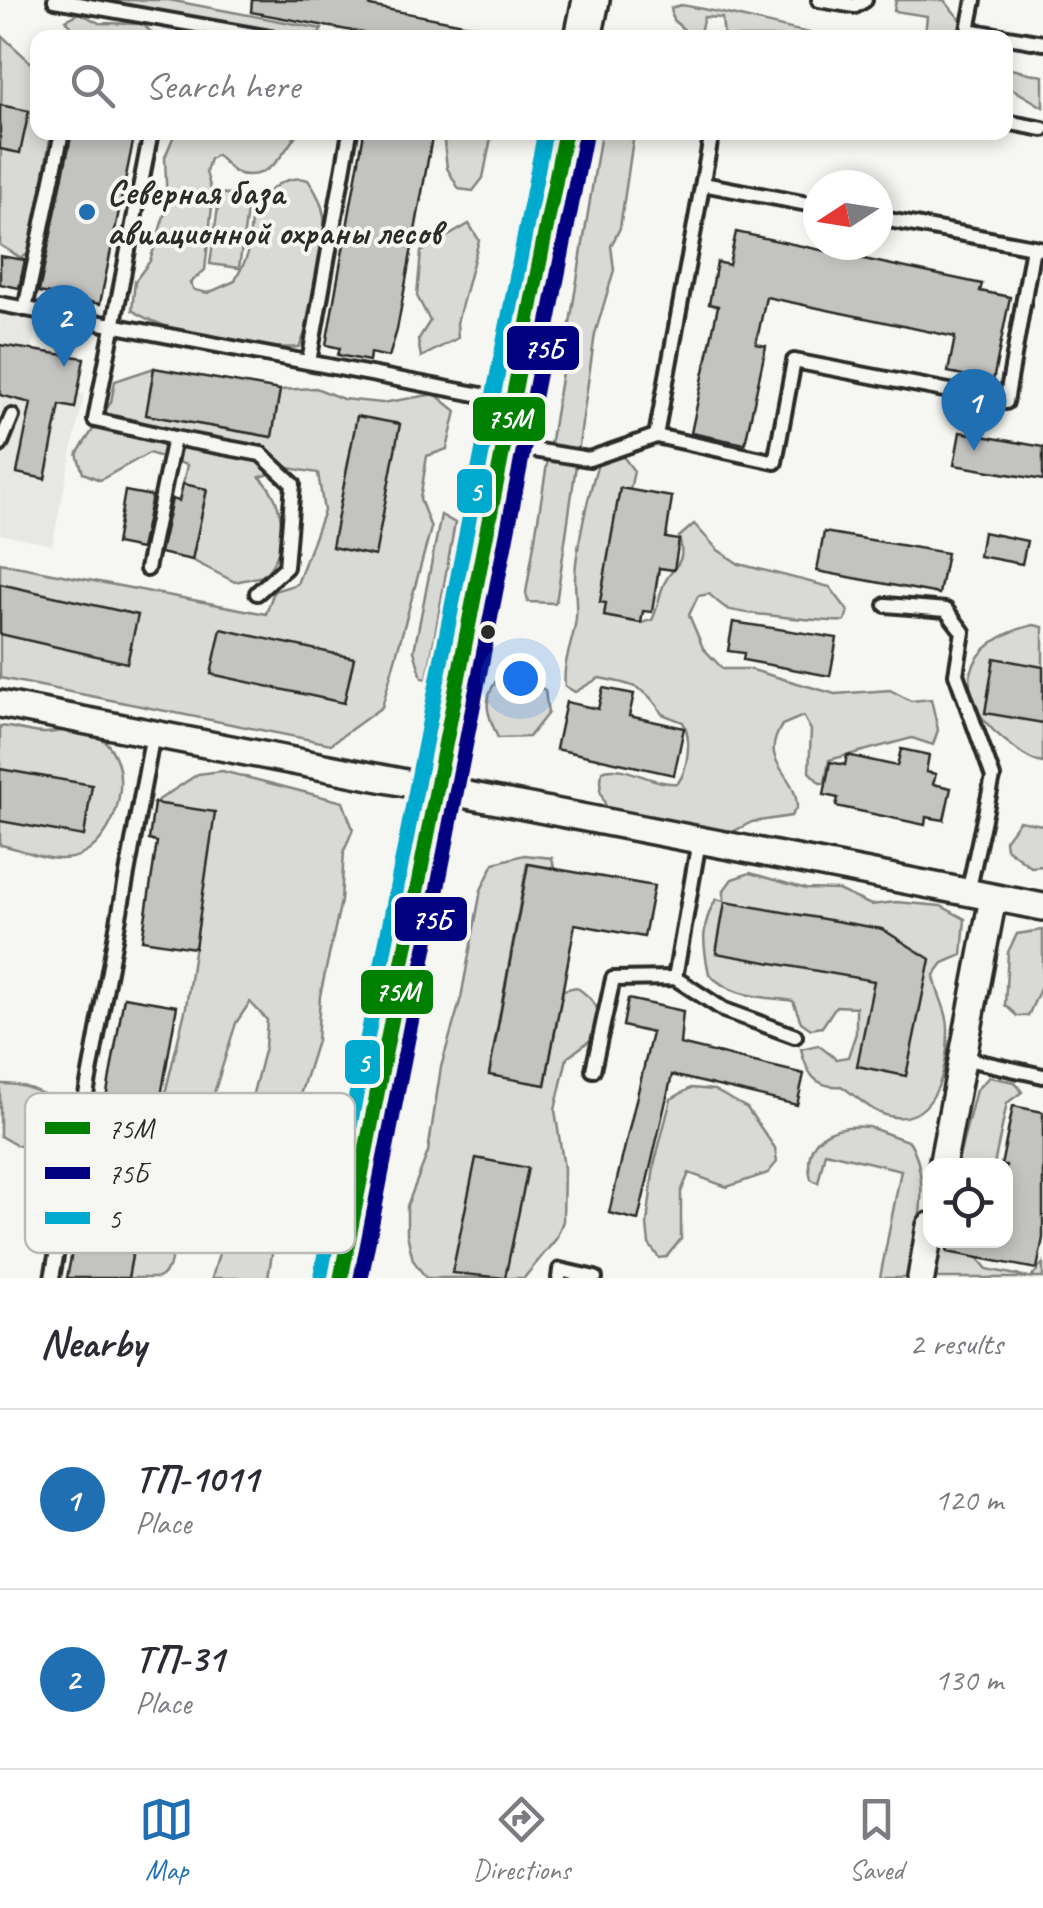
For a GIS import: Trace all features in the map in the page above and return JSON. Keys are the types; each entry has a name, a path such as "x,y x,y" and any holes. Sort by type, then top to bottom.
{"main road":[{"path":"585,30 591,0"},
{"path":"355,1213 563,140"},
{"path":"342,1278 347,1253"}],"street":[{"path":"0,704 1043,907"},
{"path":"943,1158 962,1058 981,895"},
{"path":"920,1278 926,1248"}],"lane":[{"path":"55,0 228,30"},
{"path":"820,0 858,2"},
{"path":"968,30 974,0"},
{"path":"172,30 174,20"},
{"path":"1013,38 1043,43"},
{"path":"1013,124 1043,130"},
{"path":"25,309 60,140"},
{"path":"150,140 96,420 261,454 293,484 286,567 257,593"},
{"path":"309,362 349,140"},
{"path":"656,436 711,140"},
{"path":"703,184 803,203"},
{"path":"505,446 589,459 656,436 775,462 794,361 1006,402 1038,248 893,221"},
{"path":"0,304 514,401"},
{"path":"0,444 12,416"},
{"path":"146,569 174,438"},
{"path":"886,605 946,610 963,632 956,674 993,777 981,895"},
{"path":"86,1093 153,734"},
{"path":"675,978 699,841"},
{"path":"593,1070 613,979 675,978 724,1010 795,1036"},
{"path":"962,1058 1043,1076"},
{"path":"52,1278 57,1253"},
{"path":"558,1278 560,1270 595,1278"}],"shaded area":[{"path":"83,0 169,0 322,29 251,30"},
{"path":"896,0 944,0 963,23 962,30 926,30 927,16 894,11"},
{"path":"681,5 798,30 723,30 722,18 704,17 701,30 684,30 673,20 671,8"},
{"path":"80,13 99,23 143,24 149,30 74,30 66,20"},
{"path":"2,36 30,62 30,140 50,140 31,252 21,258 0,245"},
{"path":"1013,70 1043,76 1043,107 1013,89"},
{"path":"172,140 292,140 273,165 256,174 234,172 217,155 210,159 206,172 213,197 205,270 190,283 194,290 208,293 235,281 248,253 251,222 258,203 280,183 308,180 322,206 324,227 312,304 299,347 212,338 165,326 132,310 135,281 150,261 167,206 165,157"},
{"path":"444,140 491,140 483,178 473,191 459,189 447,168"},
{"path":"600,140 633,140 620,228 611,246 614,270 595,334 557,597 555,603 528,602 526,593"},
{"path":"220,193 249,197 239,268 210,264"},
{"path":"469,224 479,240 457,323 458,338 421,357 418,340 430,321 417,296 421,252"},
{"path":"0,313 37,320 25,382 84,394 52,545 0,534"},
{"path":"154,368 147,415 271,437 280,390 316,388 343,399 382,403 435,394 456,411 447,449 427,456 420,499 431,528 382,707 331,744 0,678 0,563 266,614 274,591 297,584 324,511 318,473 289,468 260,477 269,487 279,512 278,553 263,576 235,582 192,560 207,490 183,484 187,465 149,453 100,480 83,473 77,454 111,402 115,381"},
{"path":"603,450 619,451 634,471 630,490 620,489 600,602 606,603 604,616 641,623 652,620 664,584 681,557 679,537 694,524 718,550 739,564 830,587 848,611 845,621 824,621 735,611 709,594 698,596 689,615 703,648 723,669 749,669 835,694 890,690 911,701 931,699 938,730 933,745 912,738 829,760 825,783 820,783 809,772 811,730 803,716 782,725 775,738 775,759 795,794 797,807 791,816 752,822 730,833 608,813 600,790 602,771 620,770 678,783 688,744 683,722 662,714 650,697 636,688 599,678 575,692 565,686 576,618 578,550"},
{"path":"441,515 455,523 427,679 422,678 414,651"},
{"path":"1034,625 1043,627 1043,763 1022,754 985,722 970,687 979,656 992,643"},
{"path":"515,675 545,690 548,713 529,737 498,738 489,717 489,696 496,681"},
{"path":"0,726 40,733 86,730 106,742 120,774 120,793 108,829 97,844 83,854 62,859 0,845"},
{"path":"222,771 343,802 353,829 344,851 341,901 320,996 317,1041 301,1093 253,1093 265,1047 267,1020 250,1002 236,1023 214,1093 165,1093 186,1007 214,813 154,803 198,774"},
{"path":"1019,821 1043,825 1043,866 1031,867 1006,848 1005,840"},
{"path":"524,855 552,858 554,868 527,864 489,1074 545,1085 563,990 576,987 588,996 596,1006 601,1024 601,1032 567,1058 555,1110 564,1168 563,1221 556,1239 524,1278 426,1278 413,1260 407,1234 407,1206 428,1152 441,1067 461,998 481,890 494,863"},
{"path":"750,873 806,889 838,890 871,905 896,902 941,906 965,919 962,955 943,963 934,975 947,1021 948,1044 941,1078 935,1094 914,1115 880,1113 841,1086 818,1082 809,1072 801,1049 818,1045 836,1059 848,1057 856,1033 856,1007 836,1006 822,1027 811,1029 801,1022 793,1001 738,992 709,974 704,936 707,918 716,899 724,901 724,890 732,879"},
{"path":"1043,930 1043,982 1028,1016 1017,1016 1005,1005 1008,952 1017,934"},
{"path":"989,1077 1015,1082 1022,1092 1007,1103 995,1158 959,1158 976,1090"},
{"path":"0,1084 40,1093 25,1093 25,1147 0,1136"},
{"path":"691,1088 714,1090 747,1108 775,1148 777,1162 768,1173 727,1187 689,1173 681,1192 681,1239 666,1257 659,1258 649,1244 647,1225 654,1165 671,1099"},
{"path":"869,1127 910,1142 917,1157 921,1209 907,1278 880,1278 901,1170 825,1152 818,1183 811,1179 811,1153 822,1136 843,1128"},
{"path":"939,1248 978,1248 977,1257 987,1269 1031,1278 936,1278"},
{"path":"133,1253 173,1253 169,1268 159,1278 128,1278"},
{"path":"219,1253 272,1253 268,1278 212,1278"},
{"path":"1043,1263 1043,1278 1031,1278"}],"building":[{"path":"252,0 371,0 370,6 474,26 474,30 347,30 251,12"},
{"path":"0,105 29,111 20,153 0,149"},
{"name":"Северная база авиационной охраны лесов","path":"70,140 133,140 100,304 39,292"},
{"path":"363,140 432,140 389,357 370,353 369,361 338,355 340,348 326,345"},
{"path":"736,232 803,246 803,260 868,260 982,284 980,291 1010,297 993,381 948,372 955,337 766,297 756,344 766,346 745,444 691,433 718,306 709,304 717,262 729,265"},
{"path":"0,256 25,260 19,288 0,284"},
{"path":"0,345 84,358 75,408 60,405 45,479 17,473 31,403 0,395"},
{"path":"154,368 280,390 272,437 146,415"},
{"path":"357,416 400,424 375,556 332,547"},
{"path":"960,432 1043,447 1043,480 954,465"},
{"path":"183,484 207,489 192,560 160,553 172,499 179,501"},
{"path":"620,488 672,497 666,538 679,540 674,570 659,568 652,612 643,611 641,623 604,616 606,603 600,602"},
{"path":"125,491 152,496 141,549 116,544"},
{"path":"824,532 947,553 939,594 817,571"},
{"path":"983,532 1027,541 1022,564 979,556"},
{"path":"0,584 138,615 127,663 0,634"},
{"path":"733,622 837,638 830,676 743,660 744,653 728,651"},
{"path":"221,629 354,658 344,703 211,674"},
{"path":"994,658 1043,667 1043,723 985,713"},
{"path":"603,688 634,694 629,716 684,728 674,775 556,749 566,702 598,709"},
{"path":"901,749 929,755 926,772 936,774 933,784 951,788 944,820 926,817 925,825 836,806 838,798 824,795 830,762 845,765 847,755 897,766"},
{"path":"0,769 92,785 84,836 0,821"},
{"path":"154,803 215,812 195,948 142,940 157,842 149,840"},
{"path":"528,864 654,886 644,937 575,924 545,1085 489,1075"},
{"path":"725,902 882,929 930,959 906,1076 857,1066 874,981 716,953"},
{"path":"124,997 177,1006 162,1093 107,1093"},
{"path":"628,999 683,1011 680,1044 804,1074 797,1105 672,1075 638,1220 609,1213 652,1033 623,1026"},
{"path":"1013,1106 1043,1112 1043,1238 1037,1269 947,1252 947,1248 1013,1248 1013,1158 1003,1158"},
{"path":"476,1158 528,1168 505,1278 452,1273"},
{"path":"72,1253 133,1253 128,1278 67,1278"}],"transit line":[{"name":"5","path":"355,1101 543,140"},
{"name":"75М","path":"355,1206 563,140"},
{"name":"75Б","path":"361,1278 584,140"},
{"name":"5","path":"321,1274 325,1253"},
{"name":"75М","path":"341,1278 346,1253"}],"place":[{"name":"Северная база авиационной охраны лесов","path":"87,212"},
{"name":"ТП-31","path":"64,367"},
{"name":"ТП-1011","path":"974,451"}]}
